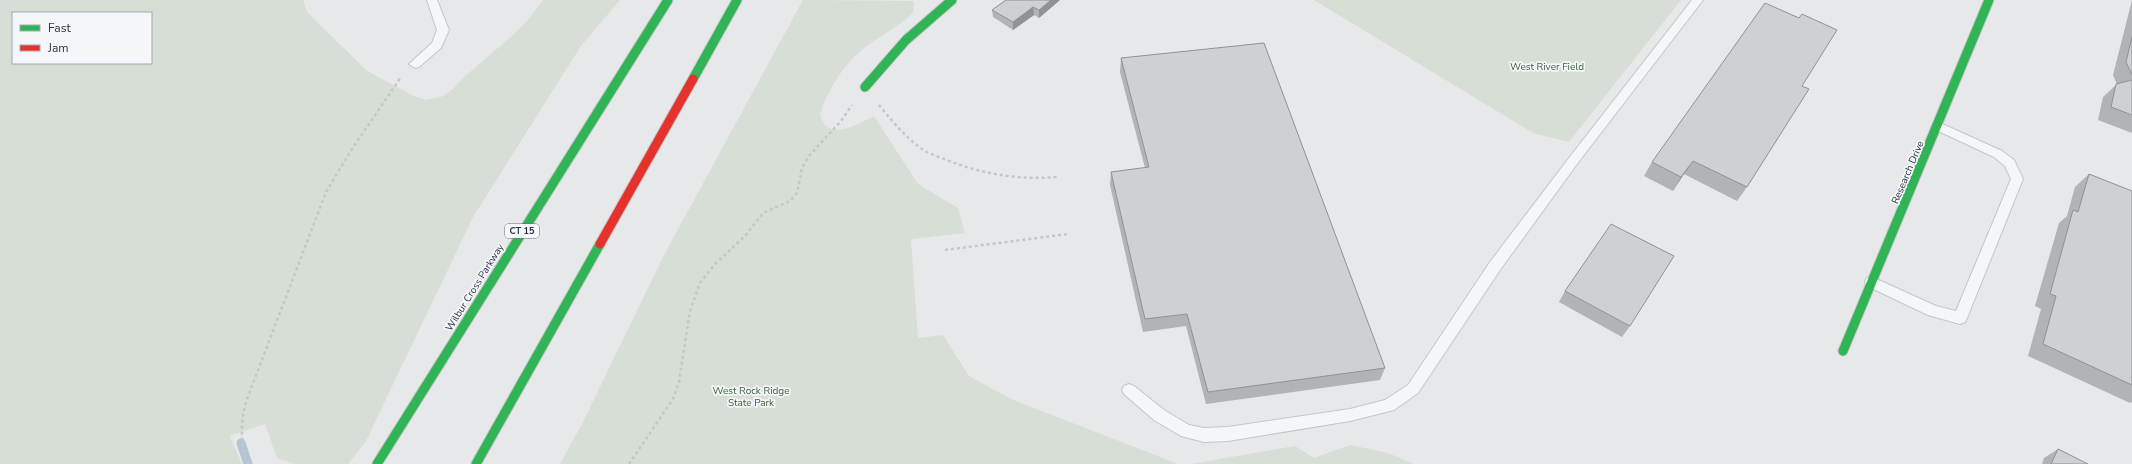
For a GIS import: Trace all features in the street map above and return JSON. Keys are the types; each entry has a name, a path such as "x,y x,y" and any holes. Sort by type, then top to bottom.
{"main road":[{"name":"Wilbur Cross Parkway","path":"377,464 668,0"},
{"path":"476,464 737,0"},
{"path":"865,87 887,58 912,32 952,0"},
{"name":"Research Drive","path":"1843,351 1938,126 1989,0"}],"lane":[{"path":"414,64 437,45 443,30 432,0"},
{"path":"1129,390 1160,415 1186,431 1204,435 1228,434 1350,415 1389,405 1413,389 1495,266 1573,161 1698,0"},
{"path":"1872,282 1933,311 1960,318 2016,179 2010,163 1998,154 1938,126"}],"path":[{"path":"248,464 241,443 239,428 250,388 326,192 350,152 376,116 393,87 401,76 414,64"},
{"path":"629,464 673,399 679,382 690,311 700,282 715,264 745,236 763,213 790,201 797,193 802,168 809,156 841,121 865,87 902,131 923,150 955,164 992,176 1033,179 1057,177"},
{"path":"945,250 1068,234"}],"green space":[{"path":"0,0 303,0 307,12 367,71 414,96 426,100 441,97 453,89 462,79 514,34 527,21 543,0 620,0 581,46 473,217 366,441 348,464 295,464 277,458 265,424 230,436 242,464 0,464"},
{"name":"West Rock Ridge State Park","path":"803,0 914,1 912,13 909,16 868,45 849,62 827,97 820,115 824,123 829,128 836,130 852,127 874,116 918,184 958,208 965,233 911,239 918,338 943,335 969,376 1011,399 1178,464 560,464 583,422 664,255"},
{"name":"West River Field","path":"1314,0 1681,0 1569,142 1533,133"},
{"path":"1350,445 1388,453 1414,464 1191,464 1295,446 1314,458"}],"building":[{"path":"1006,0 1051,0 1039,10 1033,7 1013,22 992,10"},
{"path":"1765,3 1799,18 1802,14 1837,30 1802,86 1809,89 1747,187 1693,161 1681,177 1652,162"},
{"path":"2132,37 2132,75 2126,62"},
{"path":"1264,43 1385,368 1208,392 1187,314 1145,319 1111,172 1149,167 1121,58"},
{"path":"2132,80 2132,115 2111,107 2116,84"},
{"path":"2089,174 2132,191 2132,385 2043,344 2056,296 2050,294 2073,210 2078,212"},
{"path":"1611,224 1674,256 1630,326 1565,291"},
{"path":"2058,449 2088,464 2051,464"}],"waterway":[{"path":"241,443 248,464"}],"traffic: fast":[{"path":"377,464 668,0"},
{"path":"693,79 737,0"},
{"path":"865,87 906,40 952,0"},
{"path":"1843,351 1989,0"},
{"path":"476,464 600,244"}],"traffic: jam":[{"path":"600,244 693,79"}]}
